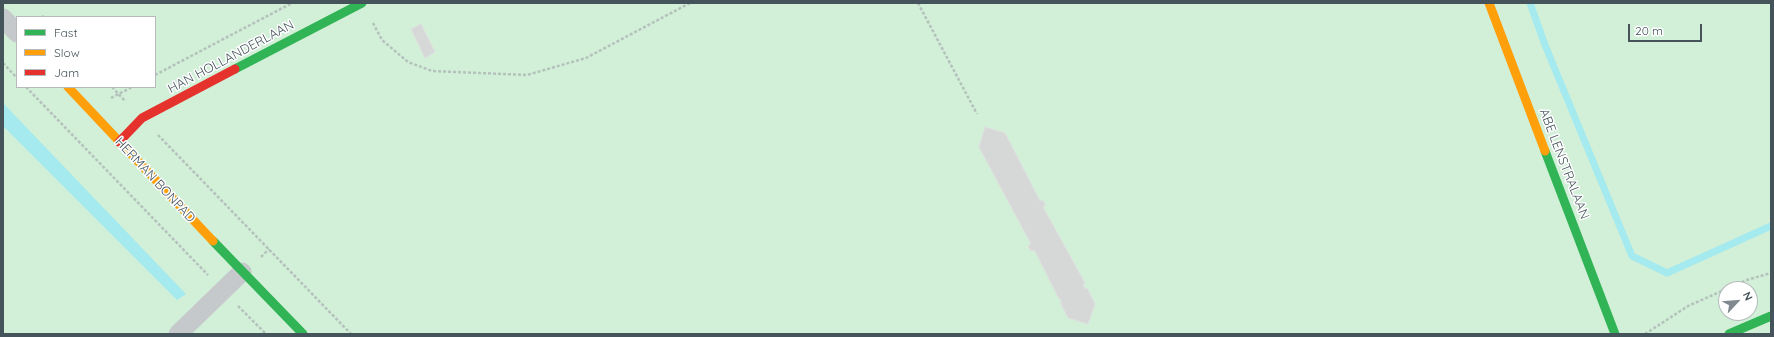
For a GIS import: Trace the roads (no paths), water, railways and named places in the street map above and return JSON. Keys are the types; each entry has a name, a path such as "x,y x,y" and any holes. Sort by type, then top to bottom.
{"street":[{"name":"HAN HOLLANDERLAAN","path":"119,142 142,118 362,3"},
{"name":"ABE LENSTRALAAN","path":"1489,3 1615,334"},
{"path":"3,18 16,32"},
{"name":"HERMAN BONPAD","path":"69,88 242,272 303,334"},
{"path":"178,334 242,272"},
{"path":"1729,334 1771,316"}],"water":[{"path":"3,103 186,294 177,300 3,126"}],"waterway":[{"path":"1530,3 1545,45 1632,256 1667,273 1771,226"}]}
